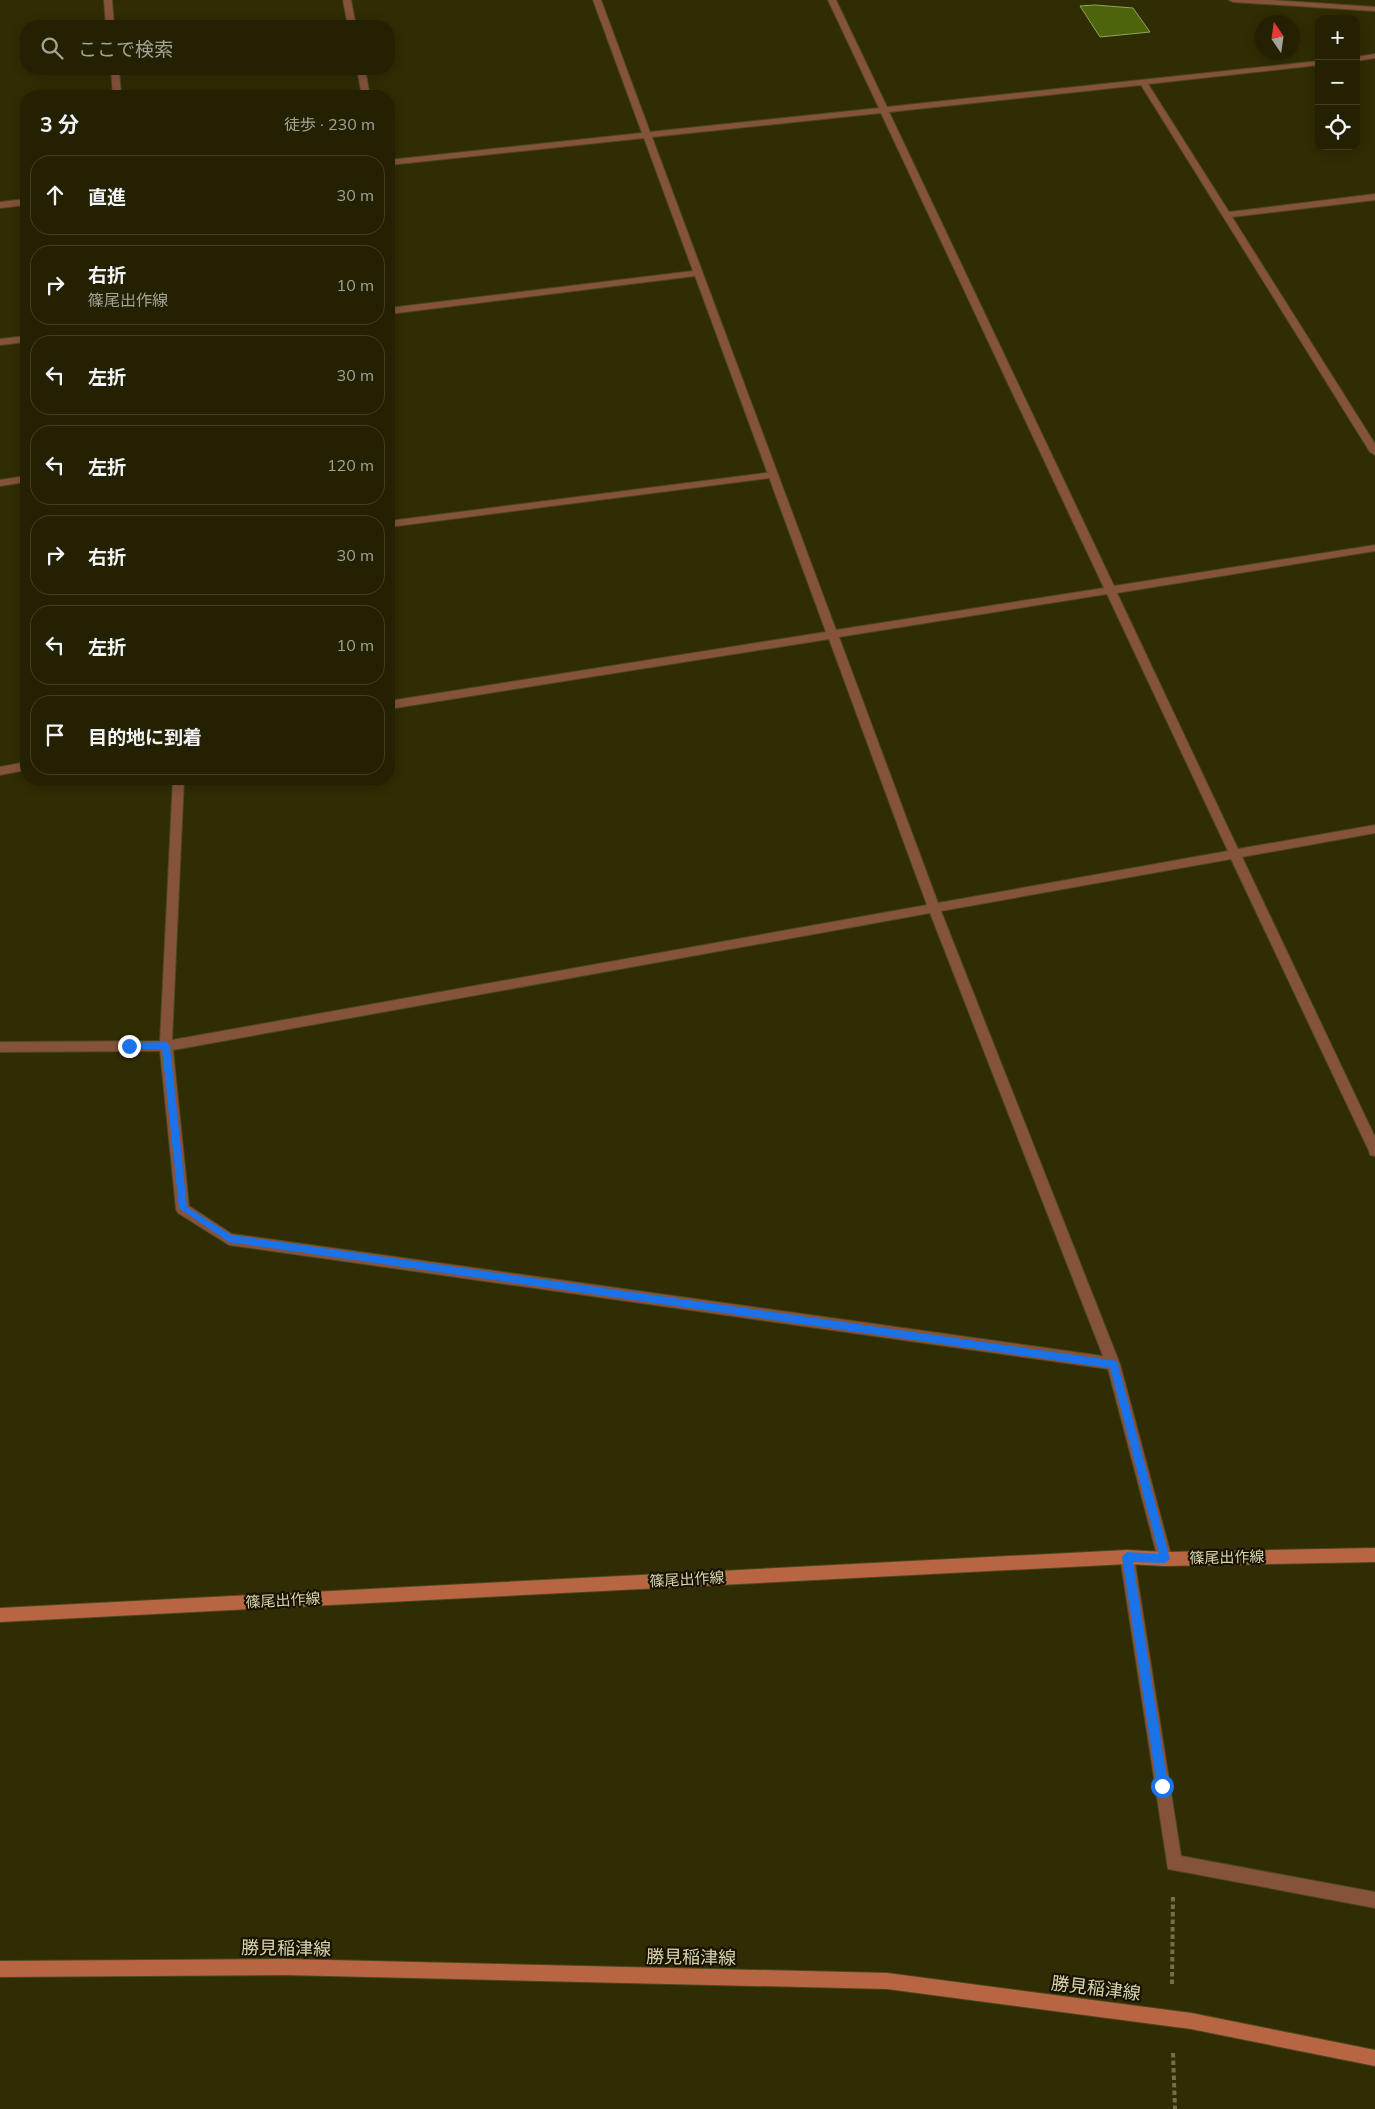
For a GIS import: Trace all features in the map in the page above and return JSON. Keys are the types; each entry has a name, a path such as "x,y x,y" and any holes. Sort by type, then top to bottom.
{"main road":[{"name":"篠尾出作線","path":"0,1615 1127,1557 1165,1559 1375,1555"},
{"name":"勝見稲津線","path":"0,1969 285,1967 887,1981 1172,2018 1375,2058"}],"street":[{"path":"108,0 110,20"},
{"path":"347,0 351,20"},
{"path":"597,0 934,908 1113,1364 1165,1559"},
{"path":"832,0 1375,1151"},
{"path":"1233,0 1375,9"},
{"path":"1360,58 1375,56"},
{"path":"395,162 1315,63"},
{"path":"115,75 117,90"},
{"path":"362,75 365,90"},
{"path":"1143,82 1375,452"},
{"path":"1226,215 1375,197"},
{"path":"0,205 20,203"},
{"path":"395,309 698,273"},
{"path":"0,342 20,340"},
{"path":"395,523 773,475"},
{"path":"0,482 20,480"},
{"path":"395,704 1375,548"},
{"path":"0,771 20,767"},
{"path":"178,785 166,1046 183,1208 229,1238 1113,1364"},
{"path":"0,1047 166,1046 1375,829"},
{"path":"1127,1557 1174,1863 1375,1900"}],"path":[{"path":"1172,1983 1173,1891"},
{"path":"1172,2018 1175,2109"}],"building":[{"path":"1095,5 1133,8 1150,32 1100,37 1080,6"}],"route":[{"path":"129,1046 166,1046 183,1208 229,1238 1113,1364 1165,1559 1127,1557 1162,1786"}]}
